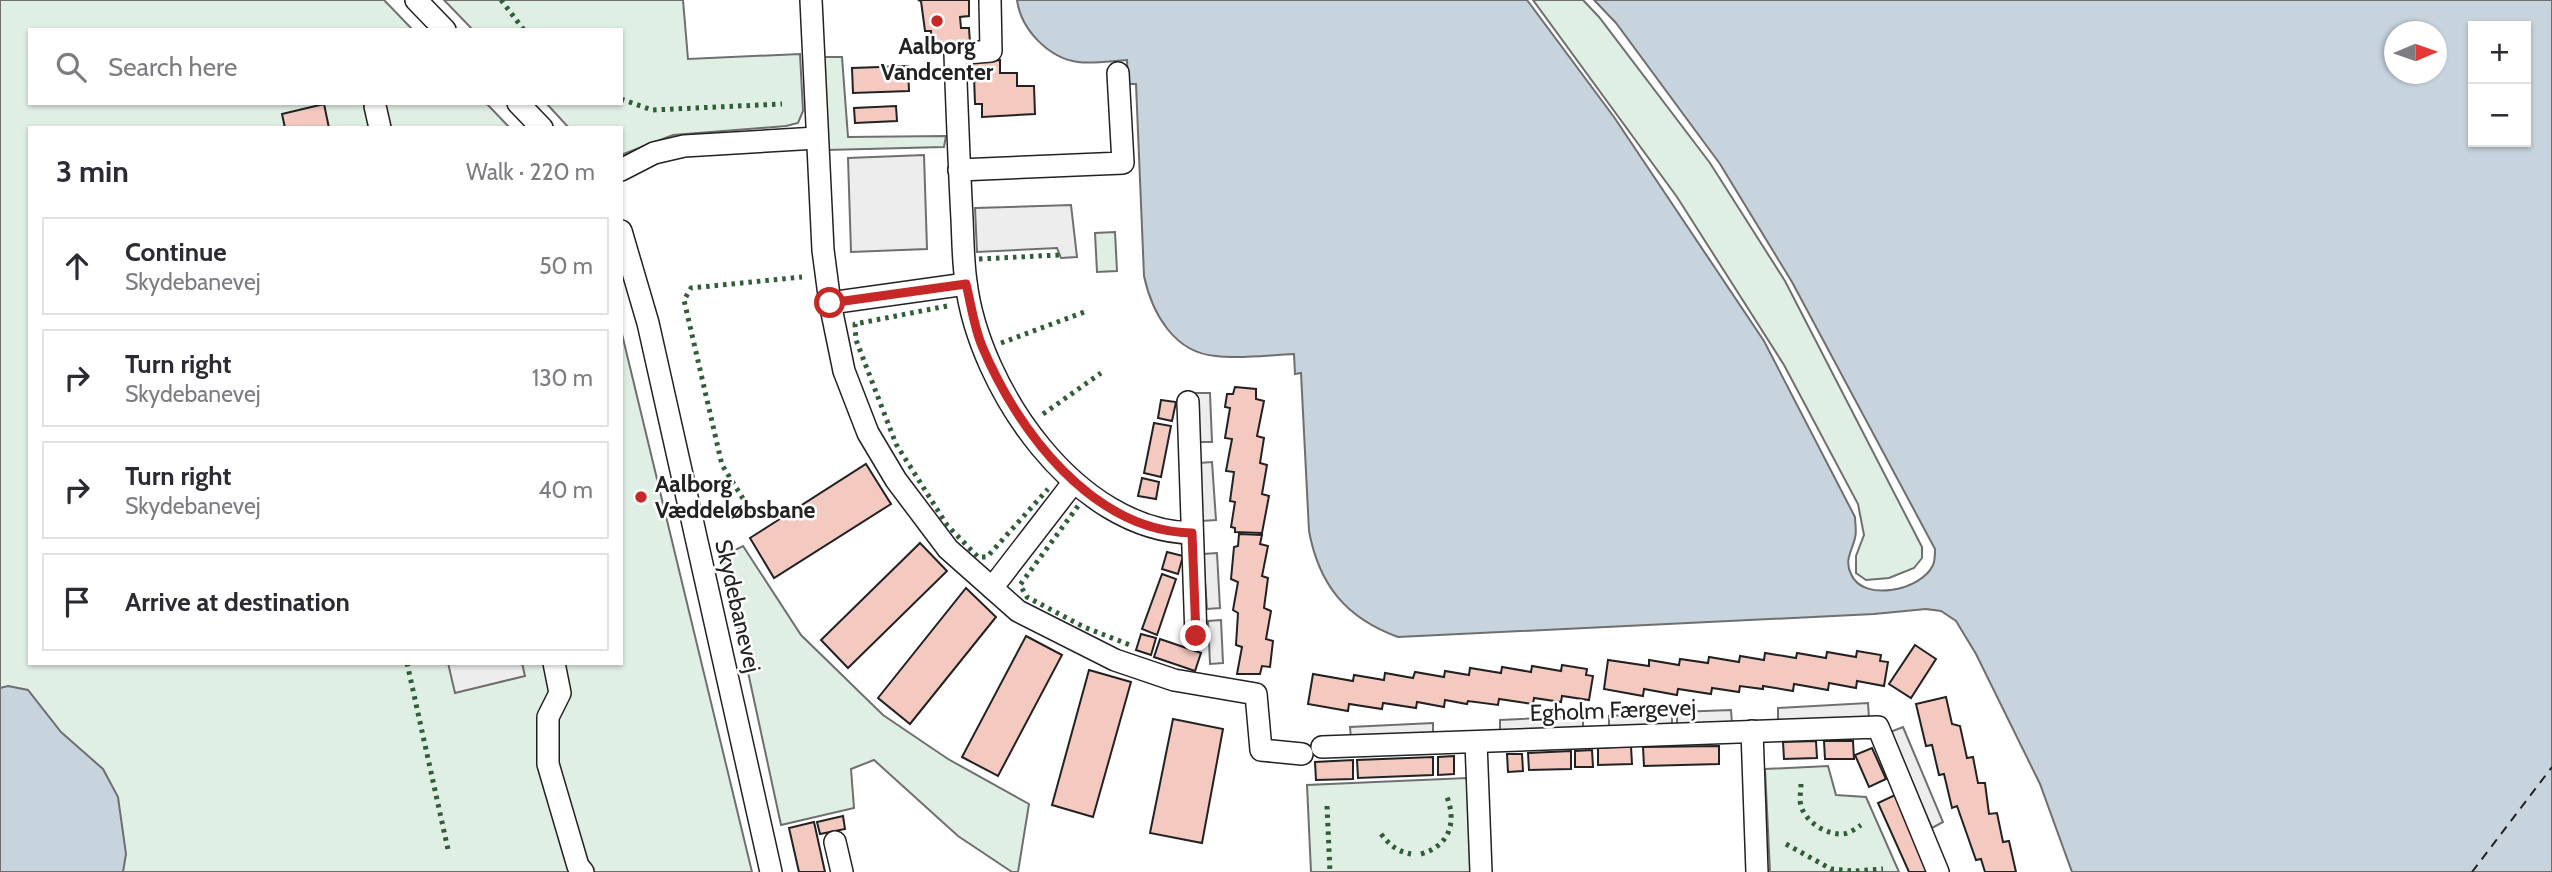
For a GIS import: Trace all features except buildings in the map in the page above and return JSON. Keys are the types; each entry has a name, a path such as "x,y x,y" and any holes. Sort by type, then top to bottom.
{"street":[{"path":"416,0 443,28"},
{"path":"811,0 823,250 830,303 844,371 868,433 936,535 992,589 1073,483"},
{"path":"990,0 991,51 955,54 966,284 981,344 1006,394 1036,441 1073,483 1146,525 1168,532 1192,533"},
{"path":"959,170 1123,163 1118,72"},
{"path":"520,105 540,126"},
{"path":"375,106 380,126"},
{"path":"623,169 654,153 684,146 817,138"},
{"name":"Skydebanevej","path":"623,238 648,323 771,872"},
{"path":"830,303 966,284"},
{"path":"1188,401 1196,636"},
{"name":"Egholm Færgevej","path":"992,589 1018,611 1115,660 1174,680 1256,694 1261,750 1312,751 1878,727 1938,872"},
{"path":"554,665 560,693 548,718 548,764 578,866 583,872"},
{"path":"1752,731 1757,872"},
{"path":"1476,742 1481,872"},
{"path":"835,842 842,872"}],"green space":[{"name":"Aalborg Væddeløbsbane","path":"0,0 384,0 411,28 28,28 28,105 488,105 508,126 28,126 28,665 623,665 623,338 752,872 0,872"},
{"path":"444,0 683,0 688,59 800,54 803,111 798,123 786,126 673,135 623,154 623,126 567,126 548,105 623,105 623,28 471,28"},
{"path":"1533,0 1583,0 1599,17 1710,163 1785,281 1922,547 1922,558 1914,568 1889,578 1866,580 1856,573 1856,556 1864,535 1858,504 1784,365 1677,197"},
{"path":"822,57 842,57 848,137 946,136 944,147 827,150"},
{"path":"1115,232 1117,271 1097,272 1095,233"},
{"path":"743,546 801,635 883,715 948,759 1029,804 1018,872 1012,872 958,836 874,760 851,769 854,808 781,825 723,556"},
{"path":"1828,766 1836,795 1866,797 1899,872 1770,872 1765,769"},
{"path":"1467,778 1471,872 1311,872 1307,785"}],"shaded area":[{"path":"1017,0 1527,0 1614,117 1764,341 1855,517 1856,536 1848,560 1851,574 1858,583 1867,588 1892,590 1917,581 1927,574 1935,559 1935,549 1792,282 1720,164 1616,23 1594,0 2552,0 2552,872 2072,872 2040,784 1976,654 1956,621 1941,611 1926,609 1874,614 1398,637 1380,629 1364,620 1338,597 1320,568 1314,550 1309,531 1301,373 1295,374 1294,354 1235,357 1201,353 1188,347 1167,329 1153,304 1144,276 1136,84 1128,84 1127,60 1084,63 1056,55 1038,40 1024,21"},
{"path":"924,155 927,249 851,252 848,158"},
{"path":"1071,205 1077,257 1061,258 1057,248 977,252 975,208"},
{"path":"1196,393 1210,393 1212,442 1199,442"},
{"path":"1212,462 1216,520 1202,521 1199,463"},
{"path":"1217,553 1220,608 1207,609 1203,554"},
{"path":"1221,620 1223,663 1210,664 1208,621"},
{"path":"448,665 522,665 525,676 455,693"},
{"path":"8,686 28,690 61,732 103,769 118,797 126,854 123,872 0,872 0,688"},
{"path":"1868,703 1869,718 1778,721 1778,708"},
{"path":"1731,710 1732,724 1677,725 1677,712"},
{"path":"1672,713 1672,726 1609,728 1609,716"},
{"path":"1583,716 1583,729 1500,732 1500,720"},
{"path":"1433,723 1433,735 1351,739 1350,727"},
{"path":"1903,727 1943,822 1932,828 1890,732"}],"ferry route":[{"path":"2472,872 2552,767"}],"hedge":[{"path":"501,0 522,28"},
{"path":"623,100 652,110 782,104"},
{"path":"979,259 1059,255"},
{"path":"752,513 722,465 684,300 691,288 802,277"},
{"path":"947,306 855,324 856,340 896,444 947,525 978,557 987,557 1048,489"},
{"path":"1001,343 1087,311"},
{"path":"1043,414 1101,373"},
{"path":"1078,506 1020,585 1027,597 1084,627 1130,645"},
{"path":"407,665 449,854"},
{"path":"1801,784 1803,812 1817,826 1841,834 1861,825"},
{"path":"1421,854 1438,845 1448,832 1451,816 1447,797"},
{"path":"1327,806 1330,872"},
{"path":"1381,834 1394,847 1411,854"},
{"path":"1786,844 1831,869 1883,869"}],"place":[{"name":"Aalborg Vandcenter","path":"937,21"},
{"name":"Aalborg Væddeløbsbane","path":"641,497"}],"route":[{"path":"830,303 966,284 981,344 1006,394 1036,441 1073,483 1146,525 1168,532 1192,533 1196,636"}]}
